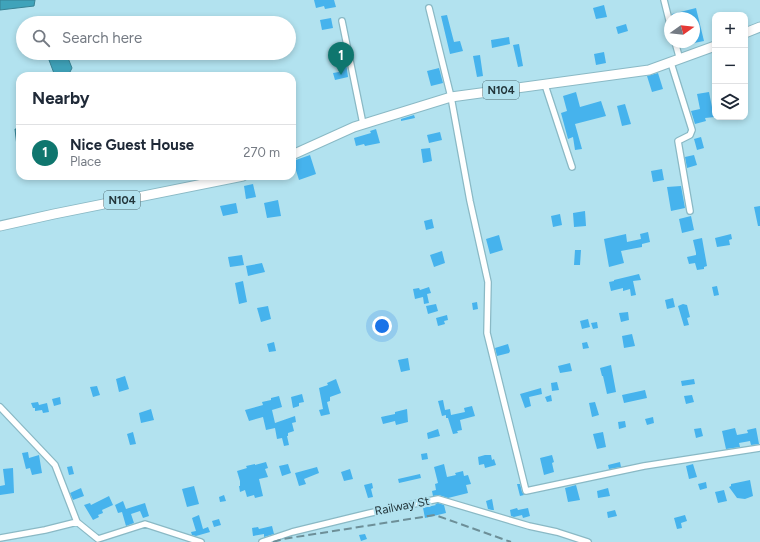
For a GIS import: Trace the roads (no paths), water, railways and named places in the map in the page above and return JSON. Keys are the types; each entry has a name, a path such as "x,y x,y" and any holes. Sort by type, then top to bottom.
{"highway":[{"path":"748,32 760,27"},
{"name":"N104","path":"296,153 363,124 451,97 649,70 712,47"},
{"name":"N104","path":"0,226 225,180"}],"street":[{"path":"664,0 667,12"},
{"path":"429,8 451,97 470,202 488,282 487,332 526,491 637,467 760,448"},
{"path":"342,21 363,124"},
{"path":"675,48 675,61 692,130 690,135 678,141 690,211"},
{"path":"545,85 572,167"},
{"path":"0,407 55,465 77,522 98,539 145,524 201,542"},
{"name":"Railway St","path":"262,542 292,532 370,513 438,499 529,526 558,532 588,542"},
{"path":"0,538 45,530 77,522"}],"water":[{"path":"0,0 35,0 34,6 0,10"},
{"path":"49,60 69,60 72,68 70,72 54,72"}],"railway":[{"path":"273,542 283,539 435,515 511,542"}],"place":[{"name":"Nice Guest House","path":"341,75"}]}
